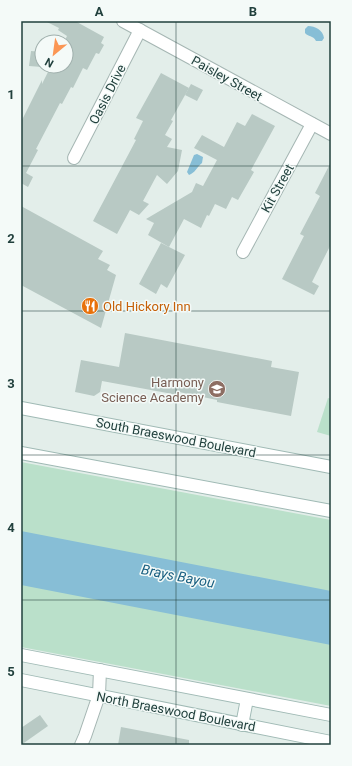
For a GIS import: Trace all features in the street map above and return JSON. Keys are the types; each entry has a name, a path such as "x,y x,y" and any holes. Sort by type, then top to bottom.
{"main road":[{"name":"Paisley Street","path":"123,21 331,134"},
{"name":"Oasis Drive","path":"74,158 140,30"},
{"name":"Kit Street","path":"243,252 312,124"},
{"name":"South Braeswood Boulevard","path":"21,408 331,466"},
{"path":"21,453 331,511"},
{"name":"North Braeswood Boulevard","path":"21,655 331,715"},
{"path":"81,745 99,695 100,670"},
{"name":"North Braeswood Boulevard","path":"21,680 331,742"},
{"path":"242,725 247,699"}],"green space":[{"path":"328,398 331,399 331,436 317,432"},
{"path":"21,462 331,520 331,706 21,647"}],"water":[{"path":"308,26 316,28 320,31 324,38 322,41 316,41 305,33 305,29"},
{"path":"197,154 203,157 202,163 193,173 189,175 187,172 194,155"},
{"name":"Brays Bayou","path":"21,531 331,591 331,645 21,585"}],"building":[{"path":"45,21 75,21 104,37 101,43 104,45 99,54 96,53 87,70 83,68 73,88 71,87 62,104 60,103 36,149 38,150 26,173 33,177 28,187 21,183 21,122 42,80 42,84 47,74 74,74 74,34 64,34 58,30 59,28"},
{"path":"31,51 34,51 34,66 29,66"},
{"path":"161,73 189,88 171,120 173,121 165,135 172,139 167,147 182,150 178,171 167,184 157,175 143,201 149,204 139,215 130,210 117,234 93,221 136,140 134,139 143,121 136,118"},
{"path":"191,84 203,90 197,101 185,95"},
{"path":"252,114 275,126 251,170 254,172 238,200 232,197 226,209 215,204 209,216 207,215 201,228 184,219 169,247 148,235 154,223 146,219 192,192 196,183 203,186 217,160 194,148 202,135 224,147 237,122 245,126"},
{"path":"331,162 331,244 312,282 319,286 314,295 282,279 304,236 300,234 320,196 315,193"},
{"path":"21,206 103,251 98,259 110,265 107,270 116,275 101,328 21,285"},
{"path":"161,243 185,255 167,288 161,284 156,294 139,284"},
{"path":"125,333 272,361 271,367 299,372 291,416 217,402 217,400 179,392 178,395 102,381 100,392 94,396 75,392 81,360 119,367"},
{"path":"40,715 48,726 21,745 21,728"},
{"path":"121,727 189,740 189,745 118,745"}],"place":[{"name":"Old Hickory Inn","path":"90,306"},
{"name":"Harmony Science Academy","path":"217,389"}]}
